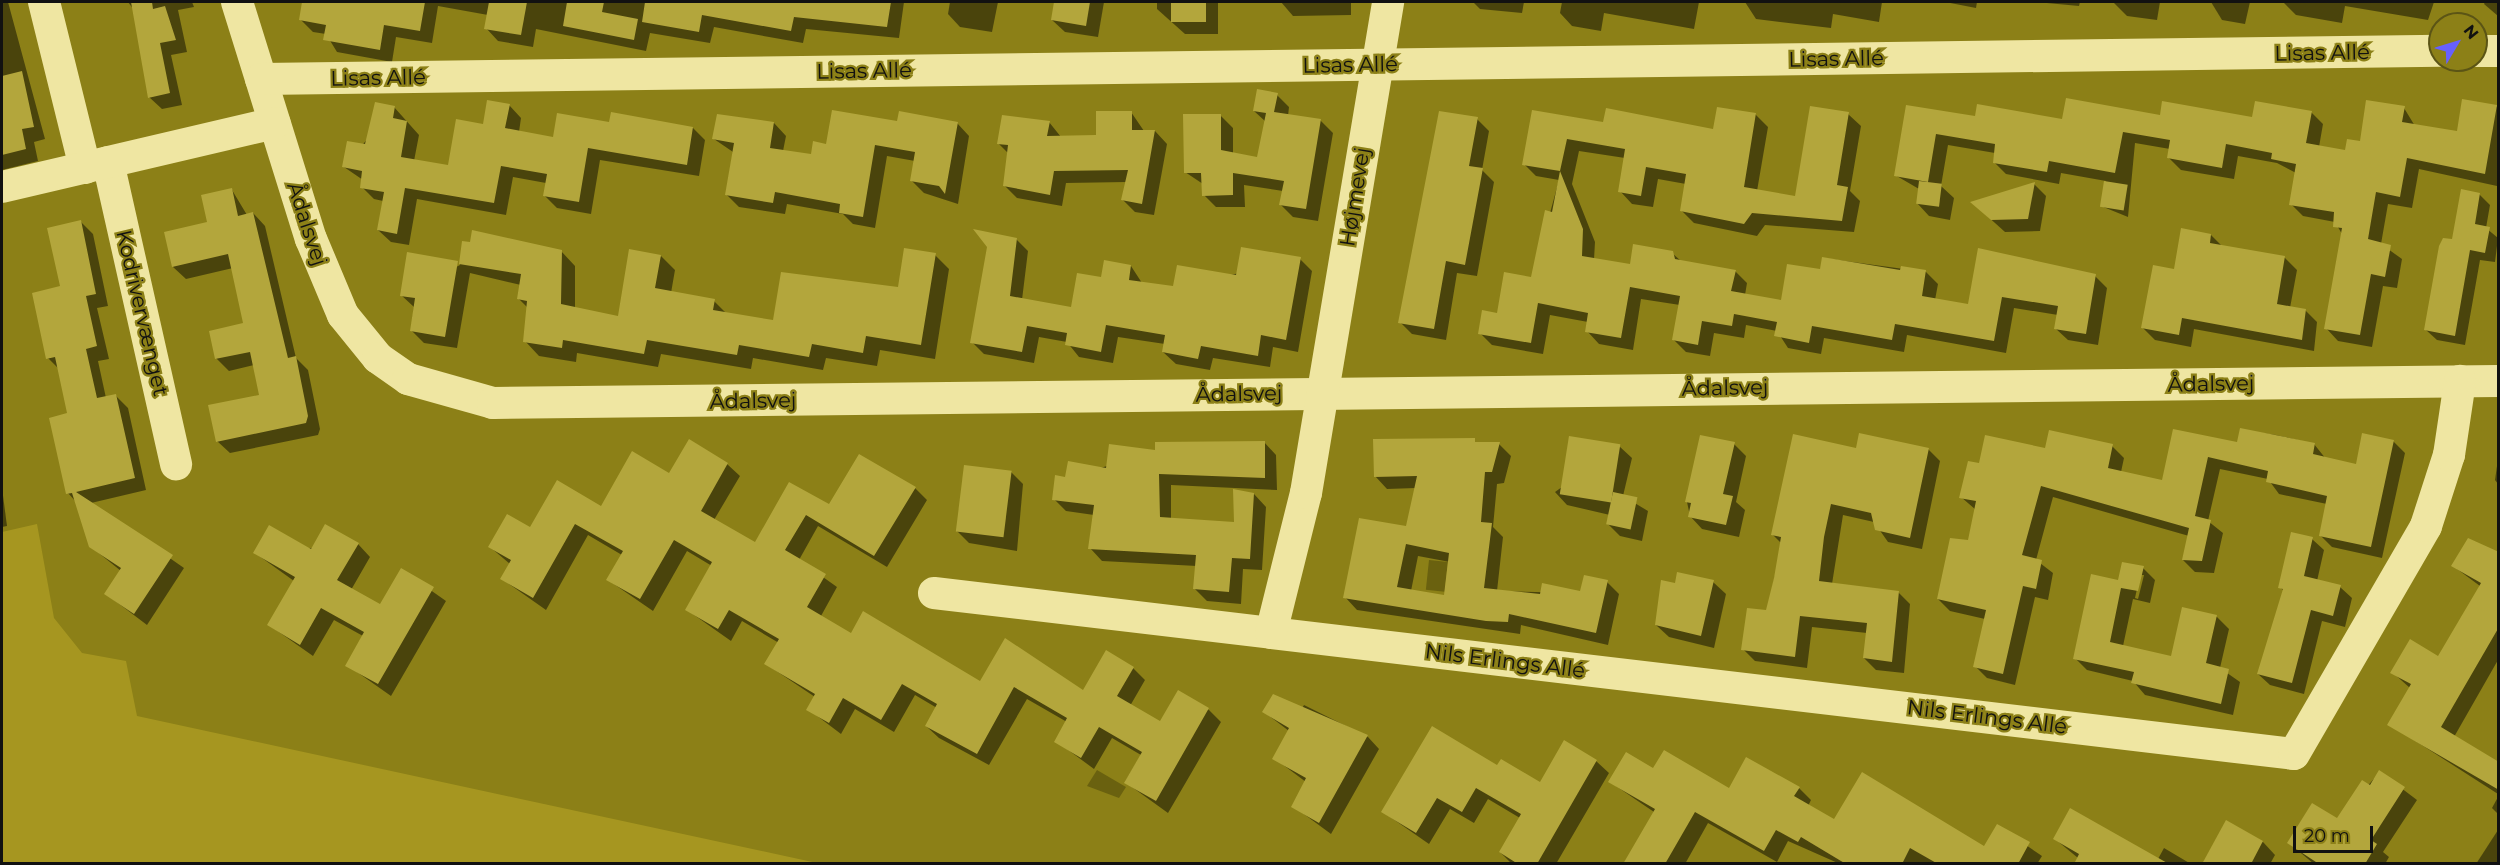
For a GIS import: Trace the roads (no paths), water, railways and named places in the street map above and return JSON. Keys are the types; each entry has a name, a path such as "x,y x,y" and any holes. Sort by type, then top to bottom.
{"street":[{"name":"Kodrivervænget","path":"44,2 97,165 176,464"},
{"name":"Ådalsvej","path":"237,2 328,290 343,315 378,358 408,379 446,394 493,403 2499,381"},
{"name":"Højmevej","path":"1323,393 1389,2"},
{"name":"Lisas Allé","path":"261,79 2428,51"},
{"path":"2,187 276,123"},
{"name":"Nils Erlings Allé","path":"934,593 2294,754 2426,526 2449,455 2460,381"},
{"path":"1271,633 1306,493 1323,393"}]}
